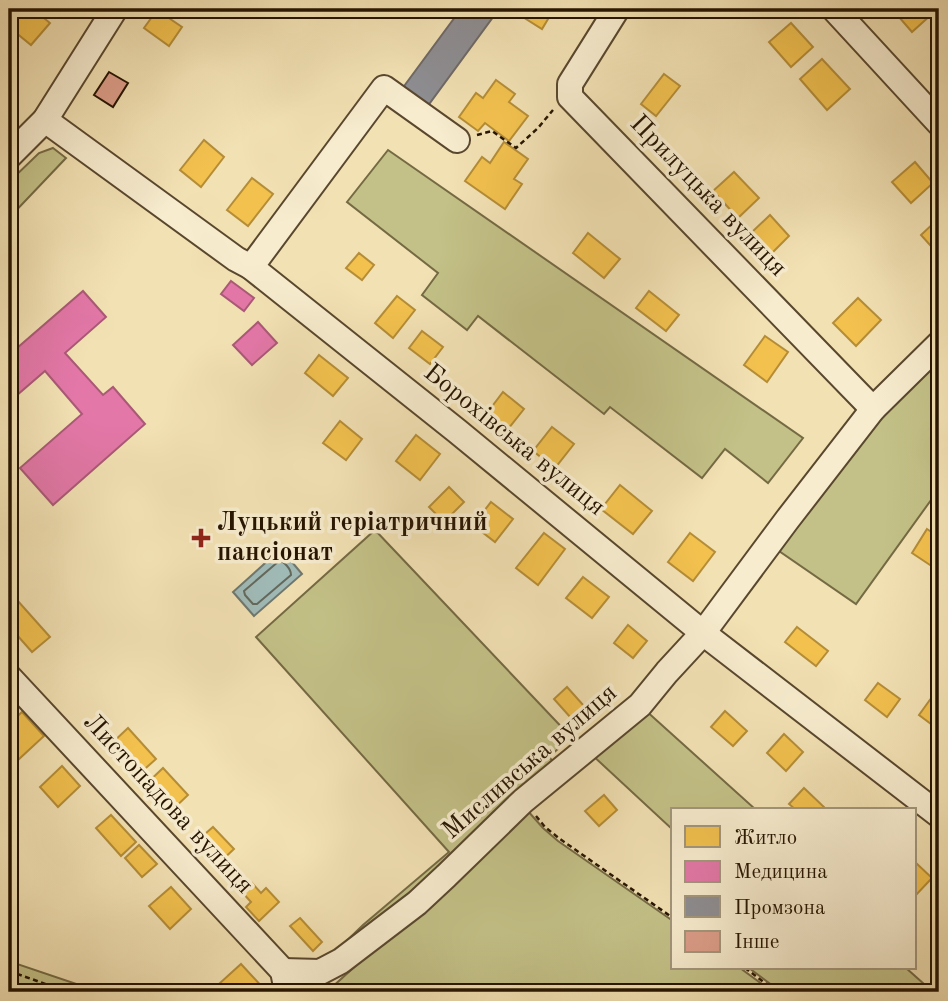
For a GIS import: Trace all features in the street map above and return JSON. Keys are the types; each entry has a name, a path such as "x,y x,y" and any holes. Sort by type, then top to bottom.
{"street":[{"path":"9,156 45,120 116,9"},
{"path":"570,97 570,84 617,9"},
{"path":"834,9 939,123"},
{"path":"251,267 384,88 457,140"},
{"name":"Прилуцька вулиця","path":"570,97 873,410"},
{"name":"Борохівська вулиця","path":"45,120 236,259 251,267 457,430 703,633 939,815"},
{"name":"Мисливська вулиця","path":"285,981 320,972 341,961 417,902 523,802 640,705 703,633 873,410 939,344"},
{"name":"Листопадова вулиця","path":"9,677 285,981"}],"path":[{"path":"457,140 492,131 516,148 559,103 570,97"},
{"path":"523,802 544,827 671,917"},
{"path":"748,970 777,992"},
{"path":"9,971 68,992"}],"shaded area":[{"path":"53,148 66,158 9,218 9,182 39,153"},
{"path":"388,150 803,438 768,483 725,449 702,478 610,407 604,414 478,316 467,330 422,295 438,273 347,202"},
{"path":"939,357 939,489 856,604 779,551 889,407"},
{"path":"375,530 571,737 549,757 557,766 442,872 334,953 449,852 256,637"},
{"path":"644,709 754,808 671,808 671,828 590,753"},
{"path":"527,810 558,841 671,920 671,970 743,970 773,992 332,992 329,990"},
{"path":"9,960 11,962 100,992 9,992"},
{"path":"752,970 908,970 933,992 781,992"}],"water":[{"path":"281,549 302,574 254,616 233,592"}],"building: Житло":[{"path":"24,9 33,9 50,23 31,45 9,27"},
{"path":"521,9 554,9 542,29 518,14"},
{"path":"892,9 927,9 932,14 912,32"},
{"path":"157,10 182,27 169,46 144,28"},
{"path":"791,23 813,47 791,67 769,42"},
{"path":"822,59 850,89 827,110 800,79"},
{"path":"664,74 680,86 656,116 641,104"},
{"path":"496,80 515,94 509,102 528,116 509,141 485,123 478,131 459,117 476,93 483,98"},
{"path":"204,140 224,157 201,187 180,170"},
{"path":"504,142 528,159 514,179 522,184 505,209 465,181 482,157 490,163"},
{"path":"915,162 933,183 911,203 892,182"},
{"path":"734,172 759,198 738,218 713,191"},
{"path":"252,178 273,194 248,226 227,210"},
{"path":"770,215 789,236 772,253 752,232"},
{"path":"939,218 939,255 921,235"},
{"path":"588,233 620,259 604,278 573,253"},
{"path":"359,253 374,265 362,280 346,268"},
{"path":"649,291 679,315 666,331 636,308"},
{"path":"397,296 415,310 393,338 375,323"},
{"path":"858,298 881,320 856,346 833,323"},
{"path":"422,331 443,347 430,364 409,348"},
{"path":"765,336 788,352 767,382 744,365"},
{"path":"319,355 348,378 333,396 305,373"},
{"path":"503,392 524,409 505,433 484,417"},
{"path":"340,421 362,439 346,460 323,443"},
{"path":"552,427 574,444 555,468 533,451"},
{"path":"416,435 440,454 420,480 396,461"},
{"path":"620,485 652,511 633,534 601,509"},
{"path":"449,487 464,502 444,522 429,507"},
{"path":"491,502 513,519 495,542 473,525"},
{"path":"927,529 939,537 939,571 912,553"},
{"path":"544,533 565,549 538,585 516,568"},
{"path":"690,533 715,552 693,581 668,562"},
{"path":"583,577 609,597 592,618 566,598"},
{"path":"17,600 50,637 32,652 9,626 9,608"},
{"path":"628,625 647,641 633,658 614,643"},
{"path":"797,627 828,651 816,666 785,642"},
{"path":"878,683 900,699 887,717 865,700"},
{"path":"567,687 584,706 571,718 554,699"},
{"path":"937,690 939,692 939,730 919,715"},
{"path":"725,711 747,731 733,746 711,727"},
{"path":"22,712 44,736 18,760 9,750 9,724"},
{"path":"128,728 156,759 139,774 112,743"},
{"path":"784,734 803,752 786,771 767,753"},
{"path":"62,766 80,786 58,807 40,787"},
{"path":"163,768 188,795 170,812 145,785"},
{"path":"804,788 825,808 794,808 789,804"},
{"path":"604,795 617,810 599,826 585,811"},
{"path":"111,815 136,842 121,856 96,828"},
{"path":"213,827 234,849 219,863 198,840"},
{"path":"139,845 157,864 142,877 125,858"},
{"path":"916,863 932,878 916,895"},
{"path":"252,883 261,893 266,888 279,902 259,921 246,907 251,902 242,892"},
{"path":"171,887 191,909 170,929 149,906"},
{"path":"300,918 322,942 313,951 290,926"},
{"path":"241,964 265,990 263,992 229,992 220,983"}],"building: Медицина":[{"path":"231,281 254,298 244,311 221,294"},
{"path":"83,291 106,317 65,353 103,395 113,387 145,424 53,505 20,468 82,414 45,371 9,402 9,355"},
{"path":"258,322 277,343 252,365 233,345"}],"building: Промзона":[{"path":"461,9 489,9 496,13 424,111 399,93"}],"building: Інше":[{"path":"109,72 128,83 113,107 94,95"}],"place":[{"name":"Луцький геріатричний пансіонат","path":"201,538"}]}
